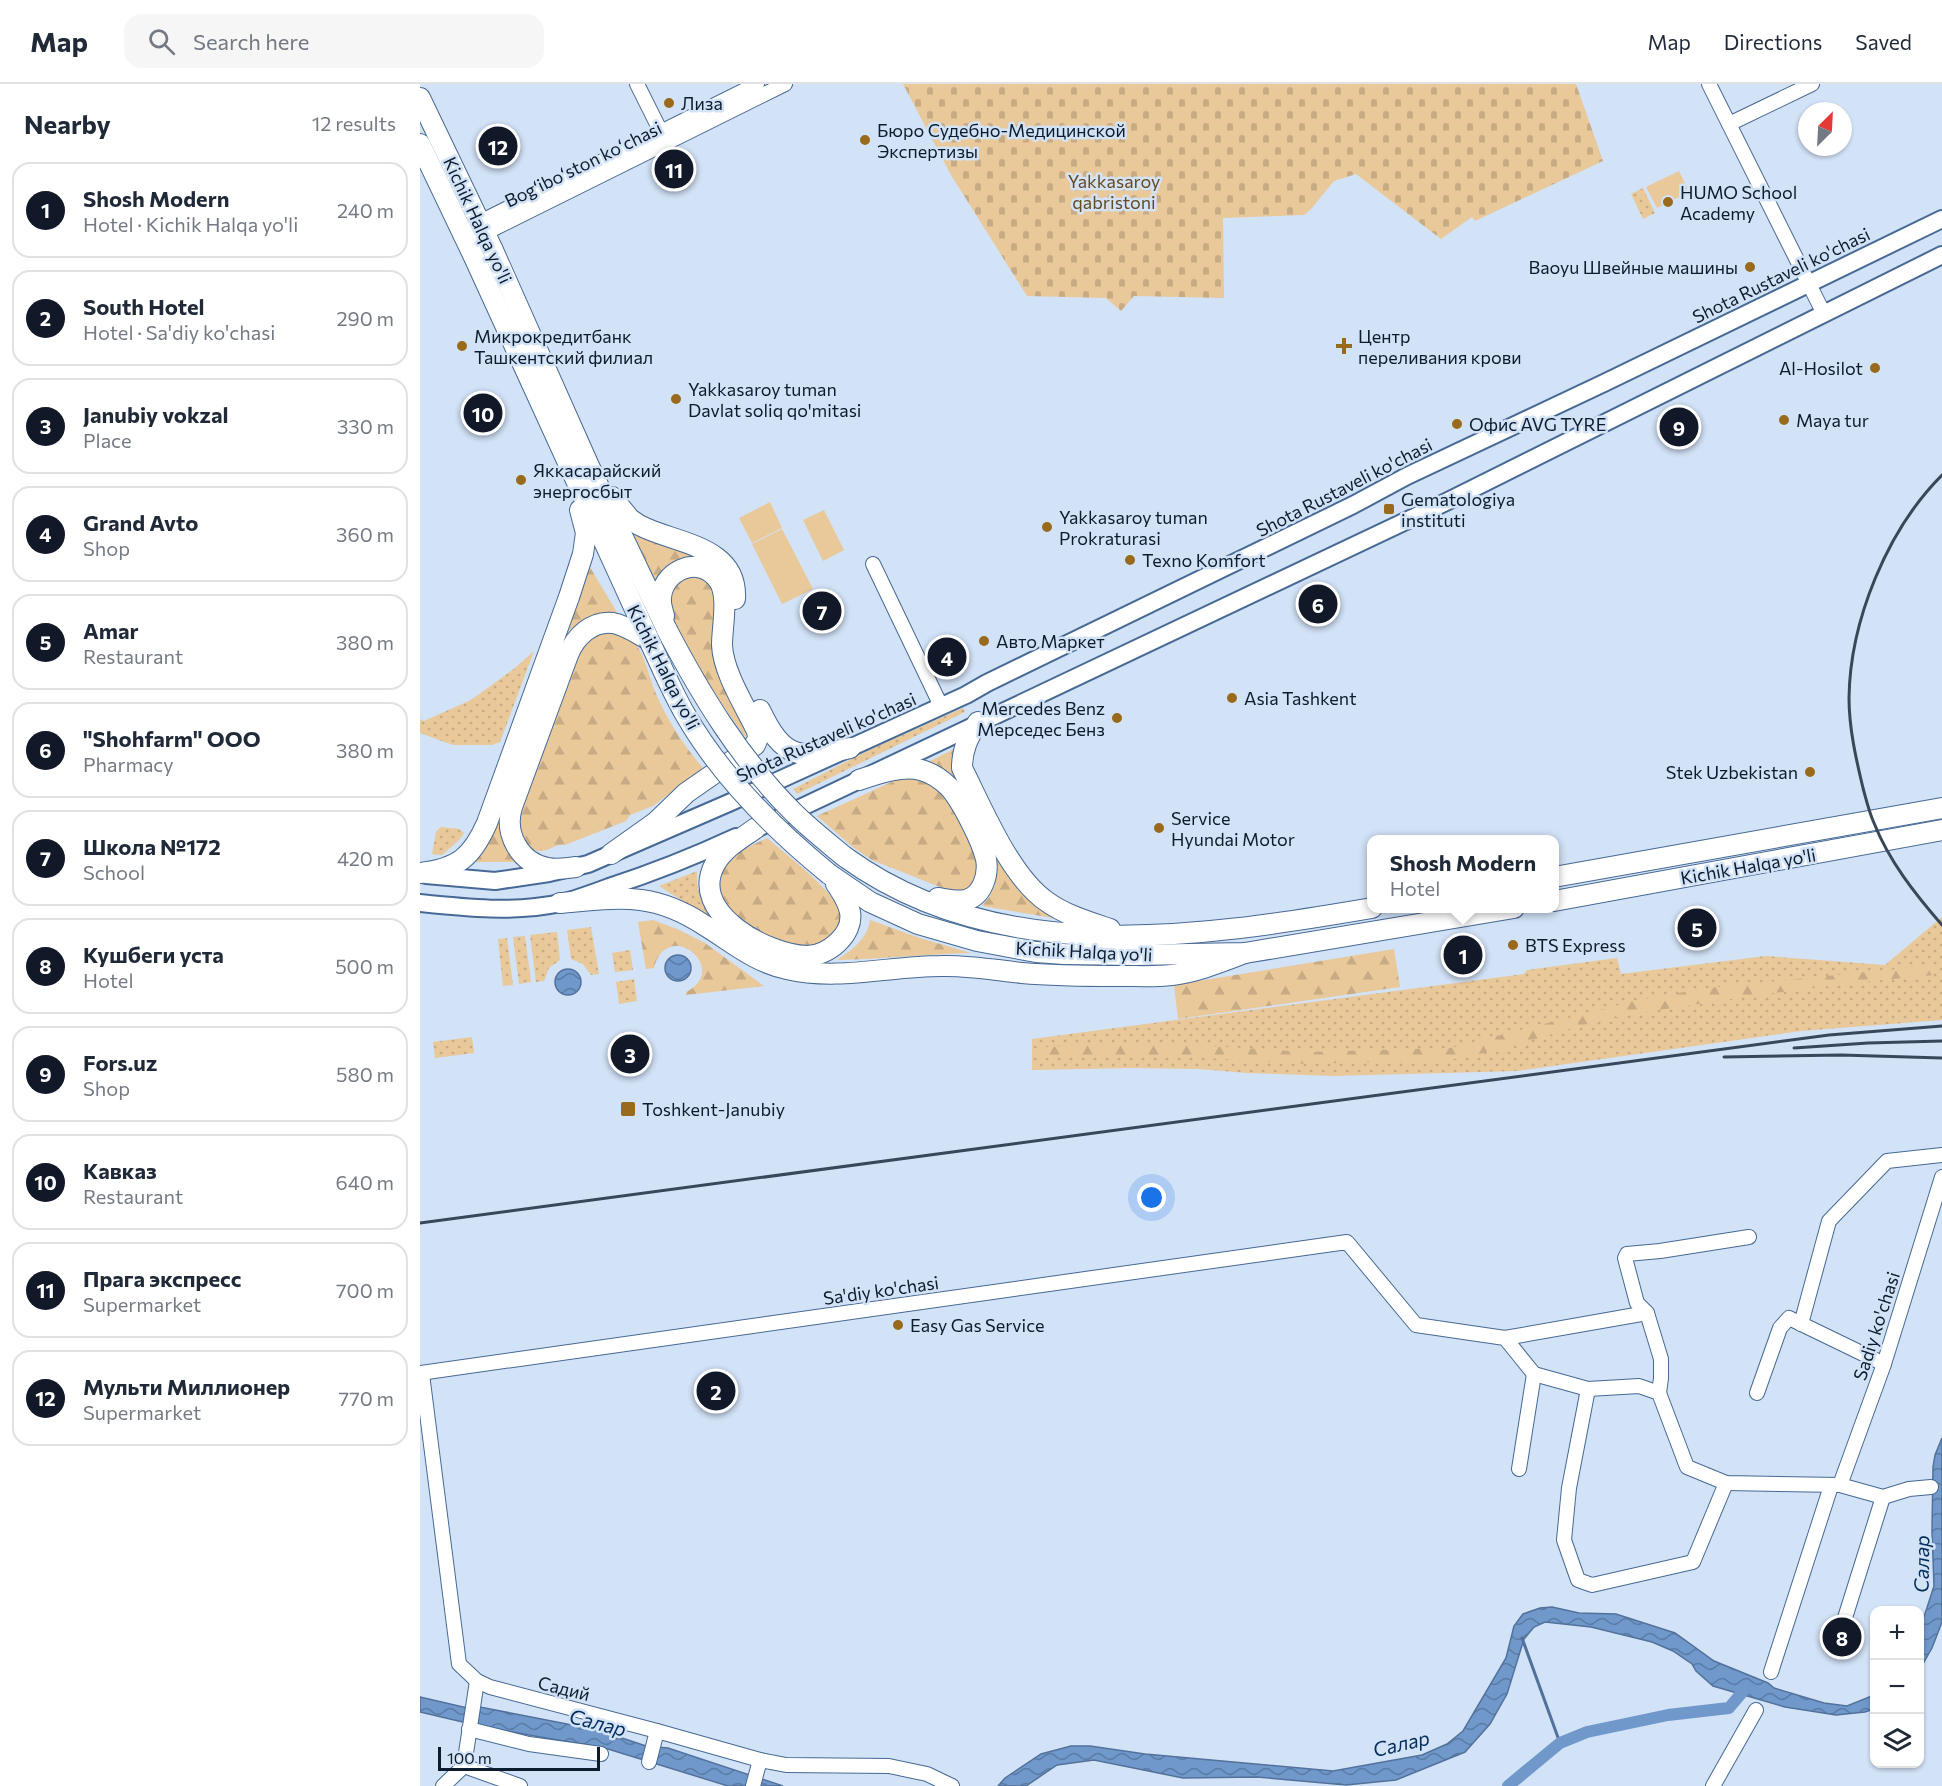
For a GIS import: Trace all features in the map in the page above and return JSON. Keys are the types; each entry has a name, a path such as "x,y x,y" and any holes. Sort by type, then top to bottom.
{"highway":[{"name":"Kichik Halqa yo'li","path":"420,98 482,227 589,466 693,678 744,756 793,812 845,857 894,889 982,921 1012,928 1133,936 1178,934 1248,928 1367,909"},
{"name":"Kichik Halqa yo'li","path":"420,144 685,714 717,761 776,828 850,890 887,912 938,931 999,946 1064,954 1245,953 1488,913"},
{"path":"420,874 457,864 465,858 484,830 584,554 586,533 583,518 549,424"},
{"path":"589,466 633,521 642,527 711,553 727,568 734,581 735,590 733,637 735,654 770,732 775,738 788,749 805,754 826,754 850,748"},
{"path":"611,854 656,822 686,794 755,745 758,738 757,731 723,657 723,589 710,571 698,566 687,567 676,573 666,583 661,603 668,630"},
{"path":"576,867 549,868 523,855 517,848 510,829 512,807 568,655 578,638 588,629 605,623 614,623 649,640"},
{"path":"978,722 968,738 962,755 962,768 1017,871 1034,891 1054,906 1083,919 1133,936"},
{"path":"859,780 889,772 914,769 938,777 950,788 961,804 985,856 987,871 984,881 980,890 967,900 939,898 894,889"},
{"name":"Kichik Halqa yo'li","path":"1559,876 1942,808"},
{"path":"756,828 721,855 714,865 709,885 712,899 719,911 745,935 759,943 792,954 808,956 820,954 829,949 847,930 850,913 845,897 829,874"},
{"name":"Kichik Halqa yo'li","path":"1559,900 1942,831"},
{"path":"560,903 626,898 657,902 704,924 733,945 764,963 789,970 819,974 940,966 974,967 1059,976 1170,975 1199,970 1245,953"}],"main road":[{"name":"Shota Rustaveli ko'chasi","path":"420,874 495,880 515,879 576,867 611,854 941,706 1353,505 1407,476 1942,219"},
{"path":"420,903 478,909 506,909 560,903 630,881 687,859 1446,502 1942,255"}],"street":[{"path":"637,84 664,137"},
{"name":"Bogʻiboʻston koʻchasi","path":"664,137 757,84"},
{"name":"Bogʻiboʻston koʻchasi","path":"464,236 664,137 786,84"},
{"path":"1709,84 1824,314"},
{"path":"1729,124 1812,84"},
{"path":"873,564 941,706"},
{"path":"1801,1324 1828,1221 1887,1161 1942,1155"},
{"name":"Sadiy ko'chasi","path":"1771,1672 1836,1485 1884,1364 1942,1177"},
{"path":"1749,1237 1627,1254 1625,1258 1637,1303 1647,1313 1662,1359 1659,1393 1687,1467 1726,1483 1836,1485 1883,1497 1909,1489 1931,1488"},
{"name":"Sa'diy ko'chasi","path":"421,1374 1347,1242 1416,1324 1504,1338"},
{"path":"1647,1313 1504,1338 1534,1374 1588,1389 1639,1386 1659,1393"},
{"path":"1757,1393 1780,1328 1789,1318 1884,1364"},
{"name":"Садий","path":"421,1374 459,1664 477,1681 502,1691 786,1766 890,1766 927,1774 952,1786"},
{"path":"1520,1469 1534,1374"},
{"path":"1588,1389 1569,1488 1564,1540 1578,1580 1592,1585 1694,1562 1726,1483"},
{"path":"1839,1640 1883,1497"},
{"path":"443,1786 464,1766 477,1681"},
{"path":"1713,1786 1756,1710"},
{"path":"469,1728 529,1744 601,1754"},
{"path":"649,1762 657,1731"},
{"path":"753,1786 760,1760"},
{"path":"464,1766 520,1786"}],"green space":[{"name":"Yakkasaroy qabristoni","path":"903,84 1576,84 1603,161 1475,221 1472,217 1441,239 1356,174 1334,181 1304,215 1223,218 1224,298 1134,296 1121,311 1106,298 1027,296 951,175"},
{"path":"1679,171 1689,192 1657,208 1646,187"},
{"path":"1643,188 1655,213 1643,219 1631,194"},
{"path":"770,502 782,528 752,543 739,518"},
{"path":"824,510 844,550 823,561 803,520"},
{"path":"782,529 813,589 782,604 752,544"},
{"path":"634,535 703,557 672,565 654,580"},
{"path":"588,564 618,614 590,619 578,624 565,634"},
{"path":"695,571 715,589 715,663 744,720 746,738 696,664 675,620 670,602 672,587"},
{"path":"600,628 625,637 637,646 664,710 682,741 703,768 653,806 630,815 626,821 565,845 535,851 523,839 518,815 577,649"},
{"path":"534,651 500,742 492,745 453,745 420,733 420,719 424,721 471,700"},
{"path":"963,708 965,712 797,794 793,789 873,748"},
{"path":"956,748 955,758 1059,919 982,906 995,885 996,859 957,780 926,763"},
{"path":"910,777 925,781 940,789 953,805 977,866 977,876 973,885 965,890 950,891 872,860 854,848 817,816 898,779"},
{"path":"501,807 518,862 472,862"},
{"path":"441,827 459,829 464,833 442,855 432,854 436,832"},
{"path":"767,838 823,887 839,908 840,924 827,942 806,948 766,937 753,930 724,905 719,888 724,867 732,855"},
{"path":"697,871 702,900 719,924 659,886"},
{"path":"1942,917 1942,1020 1801,1031 1517,1071 1334,1076 1199,1069 1032,1070 1032,1039 1524,974 1527,970 1617,958 1621,974 1766,956 1885,965"},
{"path":"653,920 705,943 764,986 686,995 686,992 698,982 702,971 700,961 692,952 682,947 671,947 661,953 654,968 646,969 638,922"},
{"path":"870,920 971,953 837,960 854,948 863,938"},
{"path":"591,927 599,974 591,975 583,964 571,959 567,930"},
{"path":"557,932 560,960 549,968 544,981 536,982 530,935"},
{"path":"525,936 531,982 519,984 513,937"},
{"path":"507,938 513,985 503,986 498,939"},
{"path":"1394,949 1400,987 1178,1019 1174,985"},
{"path":"630,950 633,970 615,972 612,953"},
{"path":"1935,965 1934,975 1758,995 1639,1013 1583,1025 1502,1049 1450,1060 1307,1064 1157,1055 1040,1058 1040,1047 1158,1043 1309,1052 1450,1048 1638,1000 1708,988"},
{"path":"634,979 637,1001 619,1004 616,982"},
{"path":"472,1037 474,1053 435,1058 433,1042"}],"water":[{"path":"678,955 687,959 691,968 687,977 678,981 669,977 665,968 669,959"},
{"path":"568,969 577,973 581,982 577,991 568,995 559,991 555,982 559,973"},
{"name":"Салар","path":"1942,1438 1942,1622 1924,1662 1924,1617 1934,1586 1932,1531 1935,1455"},
{"name":"Салар","path":"1552,1607 1579,1613 1616,1614 1675,1633 1714,1661 1768,1683 1774,1688 1824,1703 1847,1706 1870,1697 1870,1710 1836,1715 1785,1707 1713,1686 1696,1671 1692,1664 1673,1651 1652,1642 1591,1627 1545,1622 1534,1627 1524,1639 1507,1694 1490,1724 1465,1752 1396,1780 1346,1785 1257,1777 1183,1778 1094,1760 1057,1765 1026,1786 998,1786 1005,1778 1041,1754 1071,1746 1090,1746 1145,1754 1333,1771 1422,1755 1447,1744 1463,1731 1506,1658 1514,1626 1523,1614 1540,1608"},
{"name":"Салар","path":"420,1697 476,1710 480,1707 572,1725 646,1746 668,1748 783,1786 728,1786 608,1749 484,1727 420,1712"}],"waterway":[{"path":"1522,1638 1560,1743"},
{"name":"Салар","path":"1508,1786 1560,1743 1587,1732 1668,1715 1729,1708 1745,1689"}],"railway":[{"path":"1942,475 1904,522 1875,578 1856,638 1849,698 1855,755 1872,819 1895,864 1942,925"},
{"path":"420,1223 1829,1035 1942,1026"},
{"path":"1794,1048 1942,1041"},
{"path":"1724,1057 1841,1055 1942,1058"}],"place":[{"name":"Лиза","path":"669,103"},
{"name":"Бюро Судебно-Медицинской Экспертизы","path":"865,140"},
{"name":"Мульти Миллионер","path":"498,146"},
{"name":"Прага экспресс","path":"674,169"},
{"name":"HUMO School Academy","path":"1668,202"},
{"name":"Baoyu Швейные машины","path":"1750,267"},
{"name":"Микрокредитбанк Ташкентский филиал","path":"462,346"},
{"name":"Центр переливания крови","path":"1344,346"},
{"name":"Al-Hosilot","path":"1875,368"},
{"name":"Yakkasaroy tuman Davlat soliq qo'mitasi","path":"676,399"},
{"name":"Кавказ","path":"483,413"},
{"name":"Maya tur","path":"1784,420"},
{"name":"Офис AVG TYRE","path":"1457,424"},
{"name":"Fors.uz","path":"1679,427"},
{"name":"Яккасарайский энергосбыт","path":"521,480"},
{"name":"Gematologiya instituti","path":"1389,509"},
{"name":"Yakkasaroy tuman Prokraturasi","path":"1047,527"},
{"name":"Texno Komfort","path":"1130,560"},
{"name":"\"Shohfarm\" OOO","path":"1318,604"},
{"name":"Школа №172","path":"822,611"},
{"name":"Авто Маркет","path":"984,641"},
{"name":"Grand Avto","path":"947,657"},
{"name":"Asia Tashkent","path":"1232,698"},
{"name":"Mercedes Benz Мерседес Бенз","path":"1117,718"},
{"name":"Stek Uzbekistan","path":"1810,772"},
{"name":"Service Hyundai Motor","path":"1159,828"},
{"name":"Amar","path":"1697,928"},
{"name":"BTS Express","path":"1513,945"},
{"name":"Shosh Modern","path":"1463,955"},
{"name":"Janubiy vokzal","path":"630,1054"},
{"name":"Toshkent-Janubiy","path":"628,1109"},
{"name":"Easy Gas Service","path":"898,1325"},
{"name":"South Hotel","path":"716,1391"},
{"name":"Кушбеги уста","path":"1842,1637"}]}
